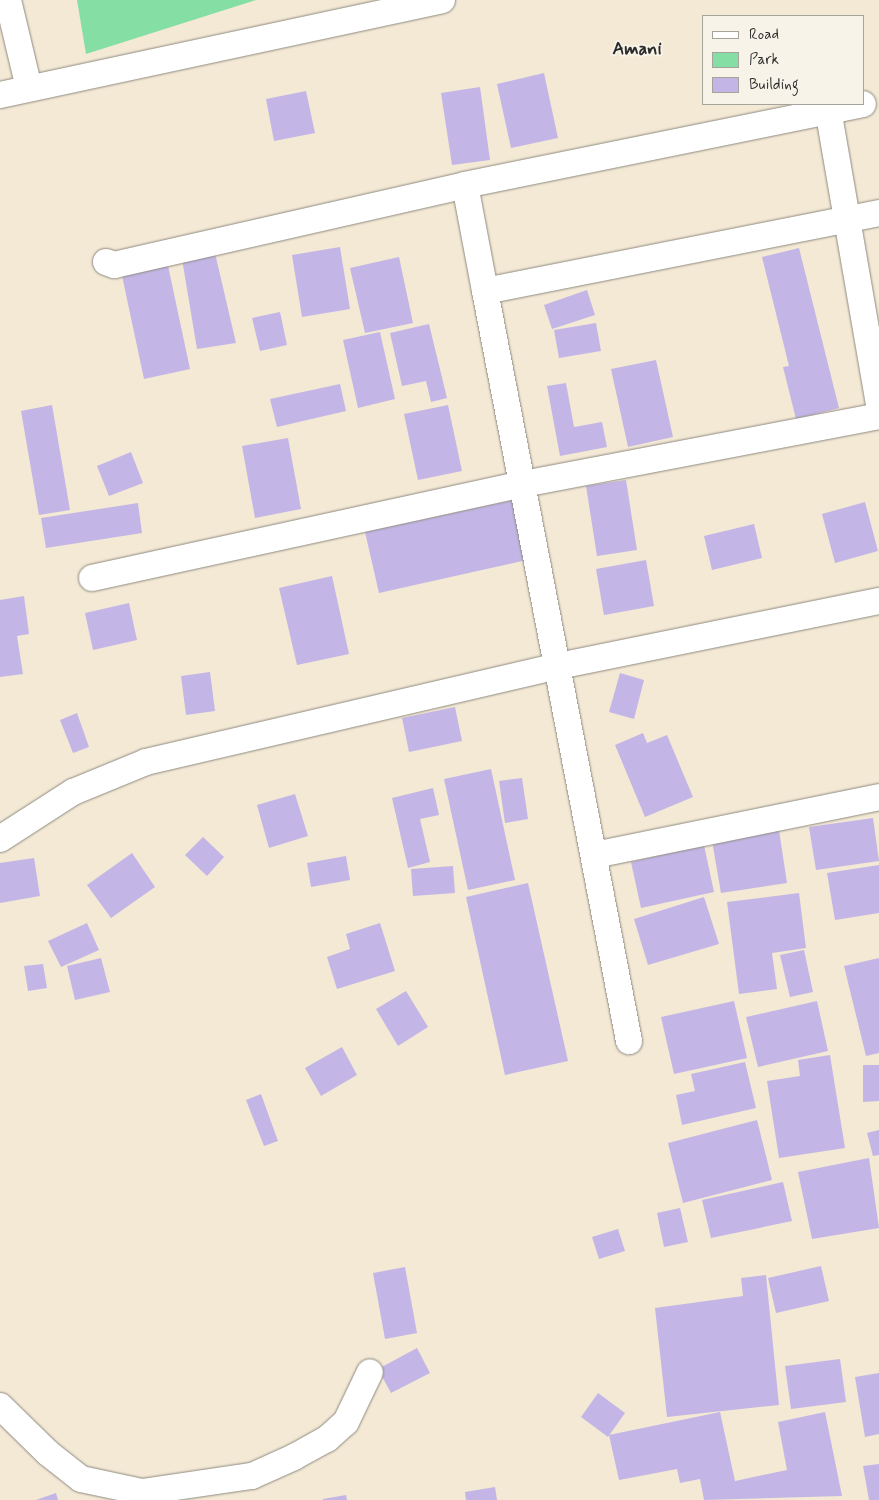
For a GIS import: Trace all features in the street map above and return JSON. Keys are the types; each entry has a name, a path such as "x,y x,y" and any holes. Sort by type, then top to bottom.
{"street":[{"path":"8,0 29,88"},
{"path":"0,95 442,0"},
{"path":"864,104 879,101"},
{"path":"106,262 114,264 465,185 828,109 856,105"},
{"path":"828,109 879,405"},
{"path":"465,185 559,666 629,1041"},
{"path":"485,291 879,213"},
{"path":"92,578 523,484 879,416"},
{"path":"0,839 73,792 146,762 559,666 879,601"},
{"path":"595,855 879,797"},
{"path":"0,1406 75,1474 100,1494 142,1492 181,1488 252,1476 327,1440 346,1422 370,1372"}],"green space":[{"path":"77,0 256,0 86,54"}],"building":[{"path":"544,73 558,138 511,148 497,84"},
{"path":"480,87 490,160 452,165 441,93"},
{"path":"306,91 315,133 274,141 266,99"},
{"path":"340,247 350,309 302,317 292,255"},
{"path":"799,248 839,408 796,419 783,367 789,366 762,257"},
{"path":"215,253 236,343 197,349 182,259"},
{"path":"399,257 413,323 365,333 350,268"},
{"path":"167,261 190,369 144,379 121,271"},
{"path":"587,290 595,315 552,329 544,305"},
{"path":"280,312 287,345 260,351 252,318"},
{"path":"596,323 601,351 559,358 554,330"},
{"path":"429,324 447,398 431,402 426,381 402,386 390,333"},
{"path":"380,332 395,399 358,408 343,340"},
{"path":"656,360 673,437 628,447 611,369"},
{"path":"566,383 574,427 602,422 607,447 560,456 547,386"},
{"path":"340,384 346,411 277,427 270,399"},
{"path":"52,405 70,510 39,515 21,411"},
{"path":"448,405 462,471 418,480 404,414"},
{"path":"288,438 301,509 255,518 242,446"},
{"path":"131,452 143,483 109,496 97,466"},
{"path":"626,480 637,550 597,556 586,486"},
{"path":"527,497 540,557 379,593 365,532"},
{"path":"865,502 878,551 835,563 822,514"},
{"path":"138,503 142,533 46,548 41,518"},
{"path":"754,524 762,558 712,570 704,536"},
{"path":"646,560 654,606 604,615 596,569"},
{"path":"332,576 349,654 297,665 279,588"},
{"path":"24,596 29,634 17,636 23,674 0,677 0,600"},
{"path":"129,603 137,640 93,650 85,613"},
{"path":"210,672 215,711 186,715 181,676"},
{"path":"620,673 644,680 634,719 609,712"},
{"path":"455,707 462,741 409,752 402,718"},
{"path":"77,713 89,747 73,753 60,720"},
{"path":"643,733 647,743 667,735 693,797 645,817 615,745"},
{"path":"491,769 515,880 468,890 444,779"},
{"path":"522,778 528,819 505,823 499,781"},
{"path":"433,788 439,815 420,819 430,862 408,868 392,798"},
{"path":"295,794 308,836 269,848 257,805"},
{"path":"873,818 879,861 816,870 809,827"},
{"path":"779,830 787,883 721,893 712,841"},
{"path":"203,837 224,857 207,876 185,855"},
{"path":"704,845 714,892 641,908 631,862"},
{"path":"132,853 155,887 111,918 87,885"},
{"path":"346,856 350,880 311,887 307,863"},
{"path":"34,858 40,896 0,903 0,863"},
{"path":"879,865 879,913 835,920 827,873"},
{"path":"453,866 455,893 413,896 411,869"},
{"path":"528,883 568,1061 505,1075 466,897"},
{"path":"799,893 806,948 772,953 777,989 739,994 727,902"},
{"path":"704,897 719,944 648,965 634,919"},
{"path":"87,923 99,950 61,967 48,941"},
{"path":"380,923 395,971 337,989 327,957 350,949 346,934"},
{"path":"804,950 813,992 790,997 780,955"},
{"path":"101,958 110,992 75,1000 67,966"},
{"path":"879,958 879,1053 866,1056 844,966"},
{"path":"43,964 47,988 28,991 24,966"},
{"path":"406,991 428,1027 398,1046 376,1009"},
{"path":"734,1001 747,1058 674,1074 661,1017"},
{"path":"817,1001 828,1051 758,1067 746,1017"},
{"path":"342,1047 357,1075 321,1096 305,1068"},
{"path":"830,1055 845,1148 779,1158 767,1081 800,1076 798,1060"},
{"path":"745,1062 756,1108 682,1125 676,1095 695,1091 691,1074"},
{"path":"863,1065 879,1065 879,1101 863,1102"},
{"path":"261,1094 278,1141 264,1146 246,1100"},
{"path":"757,1120 772,1180 683,1203 668,1143"},
{"path":"879,1130 879,1155 873,1156 867,1133"},
{"path":"869,1158 879,1228 812,1239 798,1172"},
{"path":"783,1182 792,1221 711,1238 702,1200"},
{"path":"680,1208 688,1242 664,1247 657,1213"},
{"path":"618,1229 625,1251 599,1259 592,1237"},
{"path":"821,1266 829,1301 776,1313 768,1278"},
{"path":"405,1267 417,1333 385,1339 373,1273"},
{"path":"766,1275 779,1405 667,1417 655,1308 743,1296 741,1278"},
{"path":"417,1348 430,1373 391,1393 378,1369"},
{"path":"840,1359 846,1402 791,1409 785,1366"},
{"path":"879,1373 879,1434 865,1437 855,1377"},
{"path":"598,1393 625,1413 608,1437 581,1417"},
{"path":"720,1412 735,1481 787,1470 778,1422 825,1412 842,1496 704,1500 700,1479 680,1483 677,1469 619,1480 609,1435"},
{"path":"879,1464 879,1500 869,1500 863,1466"},
{"path":"495,1487 497,1500 466,1500 465,1492"},
{"path":"56,1493 58,1500 36,1500"},
{"path":"346,1495 347,1500 323,1500 323,1499"}],"district":[{"name":"Amani","path":"637,49"}]}
